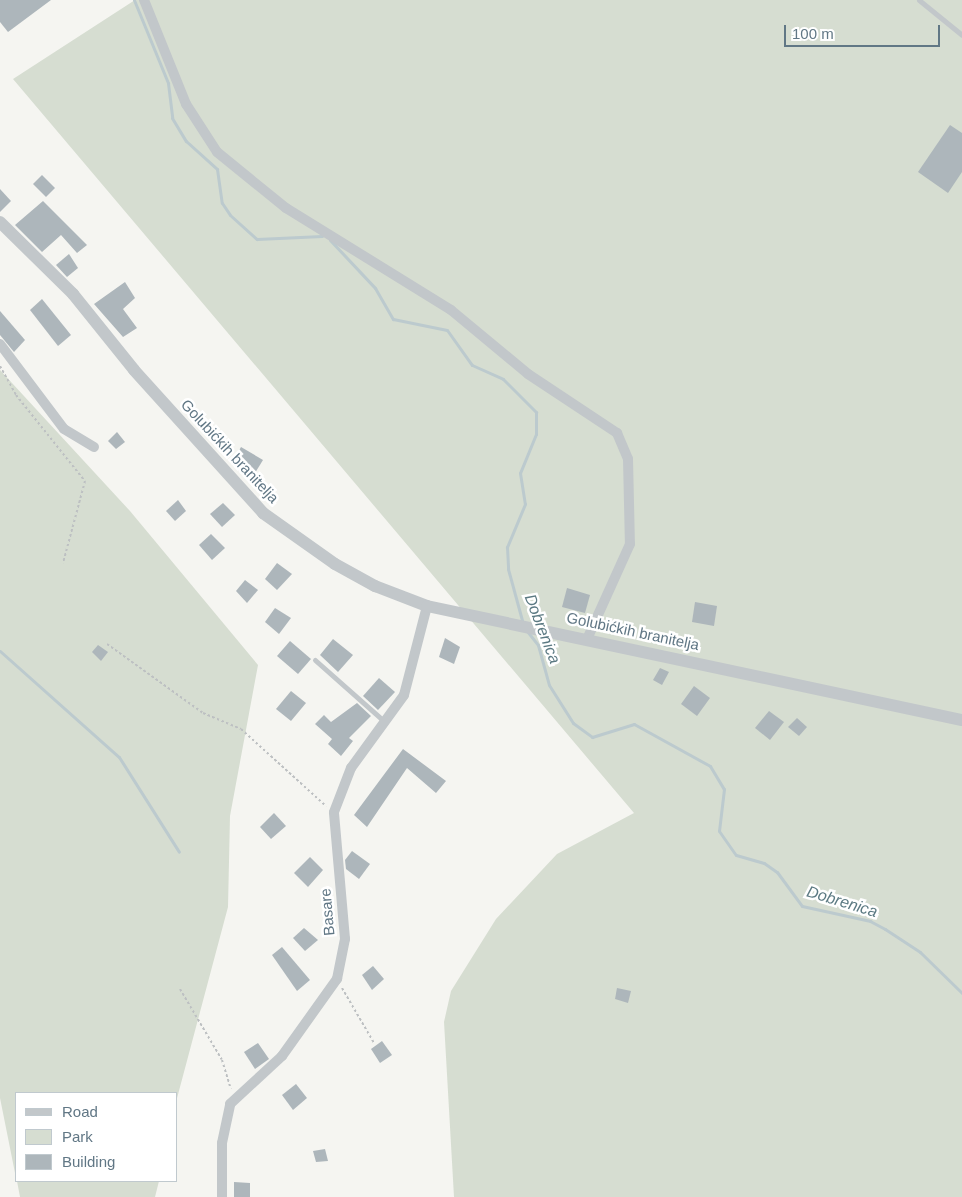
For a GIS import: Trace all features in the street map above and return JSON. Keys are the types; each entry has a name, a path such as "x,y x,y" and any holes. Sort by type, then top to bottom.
{"street":[{"path":"144,0 186,104 224,158 286,208 452,310 528,374 617,433 628,459 630,544 588,637"},
{"name":"Golubićkih branitelja","path":"0,222 72,294 134,370 263,513 335,564 375,586 427,606 487,619 574,634 962,720"},
{"path":"0,344 64,429 94,447"},
{"name":"Basare","path":"230,1104 282,1056 337,980 345,939 334,812 351,768 404,696 427,606"},
{"path":"222,1197 222,1143 230,1104"}],"lane":[{"path":"918,0 962,35"},
{"path":"315,660 386,722"}],"path":[{"path":"0,366 16,394 85,481 63,563"},
{"path":"107,644 203,713 241,729 334,812"},
{"path":"337,980 374,1043"},
{"path":"180,989 222,1060 231,1085 230,1104"}],"green space":[{"path":"135,0 962,0 962,1197 454,1197 444,1022 451,991 496,919 557,854 634,813 13,79"},
{"path":"0,370 130,511 258,665 230,816 228,907 178,1094 178,1092 15,1092 15,1173 0,1098"},
{"path":"17,1182 159,1182 155,1197 20,1197"}],"building":[{"path":"0,0 51,0 8,32 0,22"},
{"path":"950,125 962,133 962,172 948,193 918,172"},
{"path":"42,175 55,188 46,197 33,184"},
{"path":"0,189 11,201 0,212"},
{"path":"43,201 87,245 77,253 61,235 42,252 15,225"},
{"path":"69,254 78,268 67,277 56,265"},
{"path":"125,282 135,298 123,309 137,328 123,337 94,304"},
{"path":"42,299 71,335 58,346 30,310"},
{"path":"0,311 25,340 14,352 0,335"},
{"path":"117,432 125,442 116,449 108,441"},
{"path":"241,447 263,460 255,473 234,459"},
{"path":"178,500 186,511 175,521 166,511"},
{"path":"223,503 235,515 222,527 210,514"},
{"path":"211,534 225,548 212,560 199,545"},
{"path":"277,563 292,574 277,590 265,579"},
{"path":"245,580 258,590 247,603 236,591"},
{"path":"567,588 590,595 585,613 562,607"},
{"path":"695,602 717,606 714,626 692,622"},
{"path":"275,608 291,618 279,634 265,622"},
{"path":"445,638 460,647 454,664 439,657"},
{"path":"333,639 353,655 338,672 320,655"},
{"path":"290,641 311,659 298,674 277,656"},
{"path":"98,645 108,652 101,661 92,652"},
{"path":"660,668 669,672 662,685 653,680"},
{"path":"379,678 395,692 378,710 363,696"},
{"path":"694,686 710,698 697,716 681,704"},
{"path":"291,691 306,703 291,721 276,709"},
{"path":"357,703 371,716 349,738 353,741 341,756 328,744 332,739 315,724 324,715 331,722"},
{"path":"769,711 784,722 770,740 755,728"},
{"path":"797,718 807,727 799,736 788,727"},
{"path":"403,749 446,781 436,793 407,768 367,827 354,815"},
{"path":"274,813 286,826 271,839 260,827"},
{"path":"352,851 370,864 359,879 346,869 345,860"},
{"path":"310,857 323,870 308,887 294,873"},
{"path":"304,928 318,940 305,951 293,938"},
{"path":"282,947 310,980 297,991 272,955"},
{"path":"373,966 384,979 372,990 362,975"},
{"path":"617,988 631,991 628,1003 615,999"},
{"path":"382,1041 392,1055 380,1063 371,1049"},
{"path":"258,1043 269,1059 255,1069 244,1052"},
{"path":"296,1084 307,1098 293,1110 282,1095"},
{"path":"325,1149 328,1161 316,1162 313,1151"},
{"path":"234,1182 250,1183 250,1197 234,1197"}],"waterway":[{"name":"Dobrenica","path":"134,0 168,83 172,118 186,141 217,169 222,203 230,215 257,239 322,236"},
{"name":"Dobrenica","path":"330,240 375,288 393,319 447,330 472,365 503,379 536,412 536,434 520,473 525,504 507,547 508,569 523,624"},
{"name":"Dobrenica","path":"527,631 538,645 549,685 573,723 592,737 634,724 710,766 724,789 719,831 736,855 764,863 777,872 802,906 870,921 885,929 920,952 962,993"},
{"path":"0,651 119,757 179,852"}]}
